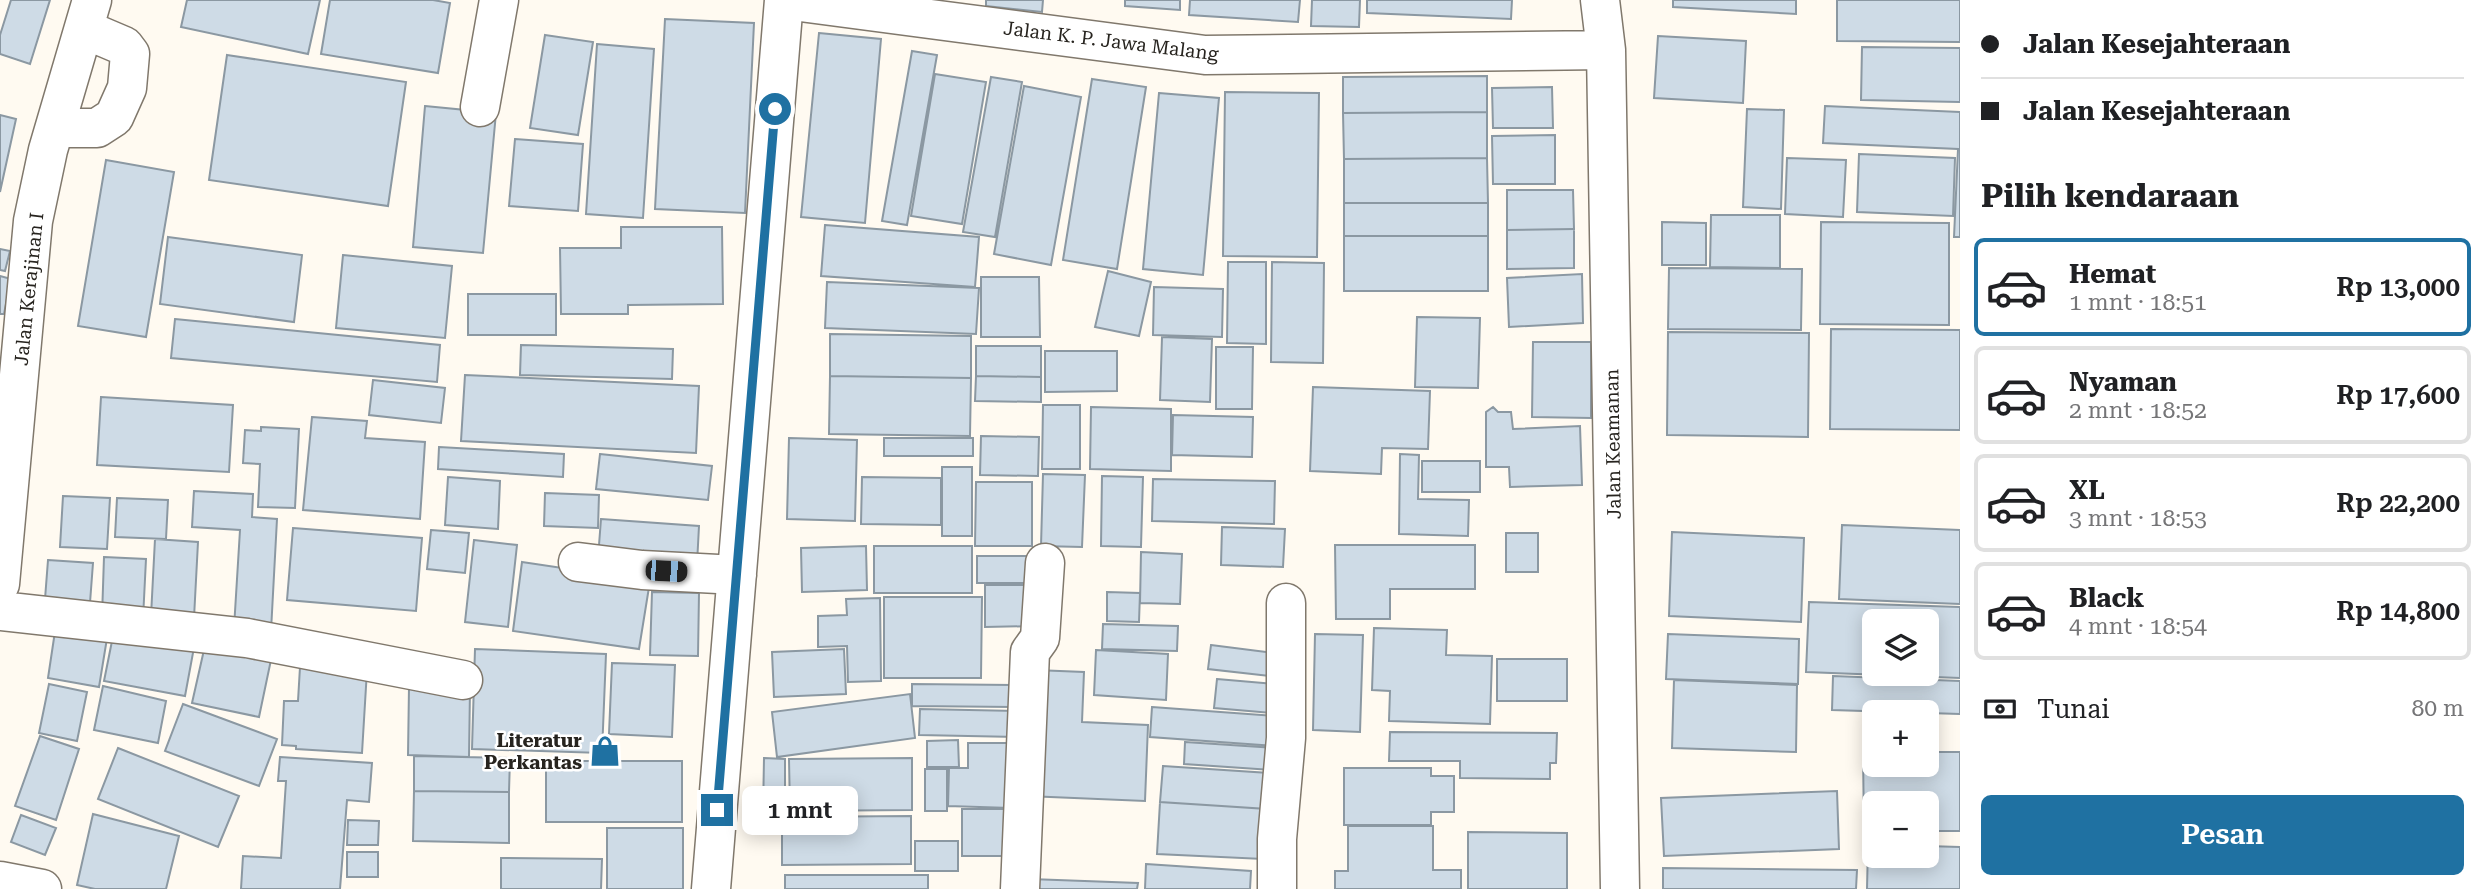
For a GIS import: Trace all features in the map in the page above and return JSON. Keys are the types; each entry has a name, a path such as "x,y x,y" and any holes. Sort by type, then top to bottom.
{"street":[{"path":"480,107 499,0"},
{"path":"711,889 785,0"},
{"name":"Jalan K. P. Jawa Malang","path":"785,0 1205,55 1606,50"},
{"name":"Jalan Keamanan","path":"1600,0 1606,50 1620,889"},
{"path":"55,128 97,128 114,117 127,88 130,54 88,14"},
{"name":"Jalan Kerajinan I","path":"0,584 33,222 55,128 88,14"},
{"path":"578,562 642,570 737,575"},
{"path":"1020,889 1030,652 1040,638 1045,563"},
{"path":"1278,889 1277,839 1286,738 1286,603"},
{"path":"0,611 247,638 463,680"},
{"path":"0,881 42,889"}],"building":[{"path":"11,0 50,0 30,64 0,54 0,35"},
{"path":"187,0 320,0 308,54 181,27"},
{"path":"330,0 433,0 450,3 438,73 321,54"},
{"path":"986,0 1043,0 1042,12 986,6"},
{"path":"1125,0 1180,0 1180,10 1125,6"},
{"path":"1190,0 1300,0 1298,22 1189,15"},
{"path":"1312,0 1360,0 1359,27 1311,26"},
{"path":"1367,0 1512,0 1511,19 1367,13"},
{"path":"1673,0 1796,0 1796,14 1673,7"},
{"path":"1837,0 1960,0 1960,42 1837,41"},
{"path":"665,19 754,23 745,213 655,209"},
{"path":"819,33 881,39 865,223 801,217"},
{"path":"545,35 593,42 578,135 530,128"},
{"path":"1658,36 1746,41 1743,103 1654,98"},
{"path":"597,44 654,49 643,218 586,214"},
{"path":"1862,47 1960,48 1960,102 1861,100"},
{"path":"912,51 937,55 907,225 882,221"},
{"path":"227,55 406,82 388,206 209,180"},
{"path":"935,74 986,82 962,224 911,216"},
{"path":"1487,76 1487,112 1343,113 1343,77"},
{"path":"991,77 1022,82 995,237 963,232"},
{"path":"1092,79 1146,87 1117,269 1063,260"},
{"path":"1024,86 1081,97 1051,265 994,254"},
{"path":"1552,87 1553,128 1493,128 1492,88"},
{"path":"1225,92 1319,93 1317,257 1223,256"},
{"path":"1159,93 1219,98 1203,275 1143,269"},
{"path":"425,106 496,113 483,253 413,247"},
{"path":"1825,106 1960,112 1960,237 1954,237 1958,149 1823,143"},
{"path":"1747,109 1784,110 1781,209 1743,207"},
{"path":"1487,112 1487,158 1344,159 1343,113"},
{"path":"0,115 16,119 0,192"},
{"path":"1555,135 1555,184 1493,184 1492,136"},
{"path":"515,139 583,144 578,211 509,206"},
{"path":"1859,154 1955,158 1953,216 1857,212"},
{"path":"1487,158 1488,203 1344,203 1344,159"},
{"path":"1787,158 1846,160 1843,217 1785,214"},
{"path":"106,160 174,172 146,337 78,326"},
{"path":"1507,190 1573,190 1574,229 1507,230"},
{"path":"1344,203 1488,203 1488,236 1344,236"},
{"path":"1711,215 1780,215 1780,268 1710,267"},
{"path":"1662,222 1706,223 1706,265 1662,265"},
{"path":"1821,222 1949,223 1949,325 1820,324"},
{"path":"825,225 979,237 975,287 821,276"},
{"path":"621,227 722,227 723,304 628,305 628,314 561,314 560,248 621,248"},
{"path":"1574,229 1574,268 1507,269 1507,230"},
{"path":"1344,236 1488,236 1488,291 1344,291"},
{"path":"168,237 302,255 294,322 160,304"},
{"path":"0,249 10,251 5,271 0,270"},
{"path":"343,255 452,266 445,338 336,328"},
{"path":"1228,262 1266,262 1266,344 1227,343"},
{"path":"1272,262 1324,263 1323,363 1271,362"},
{"path":"1669,268 1802,269 1801,330 1668,329"},
{"path":"1108,271 1151,282 1139,336 1095,327"},
{"path":"1582,274 1583,323 1509,327 1507,278"},
{"path":"0,276 11,279 4,314 0,314"},
{"path":"981,277 1039,277 1040,337 981,337"},
{"path":"827,282 979,288 976,334 825,328"},
{"path":"1154,287 1223,289 1222,337 1153,335"},
{"path":"468,294 556,294 556,335 468,335"},
{"path":"1417,317 1480,318 1478,388 1415,387"},
{"path":"175,319 440,345 437,382 171,358"},
{"path":"1831,329 1960,330 1960,430 1830,429"},
{"path":"1668,332 1809,333 1808,437 1667,435"},
{"path":"830,334 971,336 971,378 830,376"},
{"path":"1162,337 1212,339 1210,402 1160,400"},
{"path":"1533,342 1591,342 1591,418 1532,417"},
{"path":"521,345 673,349 672,379 520,375"},
{"path":"976,346 1041,346 1041,377 976,376"},
{"path":"1216,347 1253,347 1252,409 1216,409"},
{"path":"1045,351 1117,351 1117,391 1045,392"},
{"path":"465,375 699,386 696,453 461,441"},
{"path":"830,376 971,378 970,436 829,434"},
{"path":"976,376 1041,377 1041,402 975,401"},
{"path":"373,380 445,388 441,423 369,415"},
{"path":"1313,387 1430,391 1428,449 1382,448 1381,474 1310,471"},
{"path":"101,397 233,405 229,472 97,465"},
{"path":"1043,405 1080,405 1080,469 1042,469"},
{"path":"1091,407 1171,409 1171,471 1090,469"},
{"path":"1493,407 1498,412 1511,412 1513,429 1580,426 1582,485 1510,487 1509,467 1486,467 1486,412"},
{"path":"1173,415 1253,417 1252,457 1172,455"},
{"path":"312,417 367,421 365,438 425,442 420,519 303,510"},
{"path":"261,427 299,429 295,508 258,507 260,464 243,463 245,430 261,431"},
{"path":"981,436 1039,437 1038,476 980,475"},
{"path":"789,438 857,440 855,521 787,519"},
{"path":"884,438 973,438 973,456 884,456"},
{"path":"439,447 564,454 563,477 438,469"},
{"path":"600,454 712,466 708,500 596,489"},
{"path":"1400,454 1419,455 1418,499 1469,500 1468,536 1399,534"},
{"path":"1422,461 1480,461 1480,492 1422,492"},
{"path":"942,467 972,467 972,536 942,536"},
{"path":"1043,474 1085,475 1082,547 1041,546"},
{"path":"1102,476 1143,477 1141,547 1101,546"},
{"path":"448,477 500,481 498,529 445,525"},
{"path":"862,477 941,478 941,525 861,524"},
{"path":"1153,479 1275,481 1274,524 1152,521"},
{"path":"976,482 1032,482 1032,546 975,546"},
{"path":"194,491 253,494 252,517 277,519 271,631 234,628 240,530 192,527"},
{"path":"545,493 599,495 598,528 544,526"},
{"path":"63,496 110,498 107,549 60,547"},
{"path":"117,498 168,500 166,539 115,537"},
{"path":"601,519 699,526 697,564 598,558"},
{"path":"1842,525 1960,530 1960,604 1839,599"},
{"path":"1222,527 1285,529 1283,567 1221,565"},
{"path":"293,528 422,538 416,611 287,600"},
{"path":"431,530 469,533 465,573 427,569"},
{"path":"1672,532 1804,538 1801,622 1669,616"},
{"path":"1506,533 1538,533 1538,572 1506,572"},
{"path":"155,539 198,542 194,618 151,616"},
{"path":"474,540 517,545 508,627 465,622"},
{"path":"1335,545 1475,545 1475,589 1390,589 1390,619 1336,619"},
{"path":"866,546 867,590 802,592 801,548"},
{"path":"874,546 972,546 972,593 874,593"},
{"path":"1141,552 1182,554 1180,604 1140,603"},
{"path":"977,556 1030,556 1030,583 977,583"},
{"path":"104,557 146,559 143,619 102,617"},
{"path":"48,560 93,563 89,616 44,612"},
{"path":"522,562 650,581 639,649 513,631"},
{"path":"985,585 1036,585 1036,626 985,627"},
{"path":"652,592 699,593 698,656 650,655"},
{"path":"1107,592 1140,593 1139,622 1107,621"},
{"path":"884,597 982,597 981,678 884,678"},
{"path":"880,598 881,681 848,682 847,646 818,647 818,616 847,615 846,599"},
{"path":"1809,602 1960,607 1960,678 1939,677 1939,609 1862,609 1862,674 1806,672"},
{"path":"57,618 109,626 99,687 48,678"},
{"path":"1103,624 1178,626 1177,651 1102,649"},
{"path":"115,626 195,642 185,696 104,681"},
{"path":"1374,628 1447,630 1446,655 1492,656 1490,724 1389,721 1390,691 1372,690"},
{"path":"1315,634 1363,635 1360,732 1313,730"},
{"path":"1668,634 1799,639 1798,684 1666,679"},
{"path":"206,641 272,655 259,717 192,703"},
{"path":"1211,645 1281,654 1278,677 1208,669"},
{"path":"475,649 606,654 602,753 472,749"},
{"path":"844,649 846,694 774,697 772,652"},
{"path":"1096,650 1168,654 1166,700 1094,695"},
{"path":"1497,659 1567,659 1567,701 1497,701"},
{"path":"612,663 675,665 672,737 609,734"},
{"path":"300,667 367,670 362,753 296,749 296,746 282,745 284,701 298,701"},
{"path":"1035,670 1084,672 1082,722 1148,725 1145,801 1027,796"},
{"path":"1833,676 1862,677 1862,686 1939,686 1939,680 1960,681 1960,714 1939,713 1939,700 1862,700 1862,711 1832,710"},
{"path":"1217,679 1275,684 1272,713 1214,708"},
{"path":"1674,680 1797,685 1796,752 1672,748"},
{"path":"49,684 87,692 77,741 39,733"},
{"path":"912,684 1013,685 1013,707 912,706"},
{"path":"103,686 166,701 158,743 94,730"},
{"path":"409,687 470,689 469,757 408,755"},
{"path":"910,694 915,738 777,757 772,712"},
{"path":"183,704 277,739 259,786 165,751"},
{"path":"1152,707 1277,716 1275,746 1150,737"},
{"path":"920,709 1021,711 1020,737 919,735"},
{"path":"1390,732 1557,733 1556,763 1550,763 1550,779 1460,778 1460,761 1389,761"},
{"path":"40,736 79,749 56,820 15,806"},
{"path":"958,740 959,767 927,767 927,741"},
{"path":"1185,742 1274,748 1273,770 1184,764"},
{"path":"968,743 1011,743 1011,808 948,806 949,768 968,768"},
{"path":"118,748 239,796 218,847 98,799"},
{"path":"1939,752 1960,752 1960,831 1939,831 1939,791 1863,791 1863,777 1939,777"},
{"path":"414,756 510,758 509,792 414,791"},
{"path":"280,757 372,763 369,802 347,800 340,889 241,889 243,856 281,858 286,781 278,781"},
{"path":"764,758 785,759 785,813 763,813"},
{"path":"912,758 912,810 790,811 789,759"},
{"path":"546,761 682,761 682,822 546,822"},
{"path":"1163,766 1269,773 1267,809 1160,802"},
{"path":"1344,768 1431,768 1431,776 1454,776 1454,812 1431,812 1431,825 1344,825"},
{"path":"925,769 947,769 947,811 925,811"},
{"path":"414,791 509,792 509,843 413,841"},
{"path":"1837,791 1839,849 1664,856 1661,798"},
{"path":"1160,802 1267,809 1263,859 1157,854"},
{"path":"962,809 1018,809 1018,856 962,856"},
{"path":"93,814 179,836 166,889 95,889 77,885"},
{"path":"21,815 56,828 45,855 11,842"},
{"path":"911,816 911,864 782,865 782,817"},
{"path":"348,820 379,821 378,845 347,845"},
{"path":"1348,826 1433,826 1433,870 1461,870 1461,889 1335,889 1335,871 1348,871"},
{"path":"607,828 683,828 683,889 607,889"},
{"path":"1468,832 1567,833 1567,889 1468,889"},
{"path":"915,841 958,841 958,871 915,871"},
{"path":"1939,846 1960,847 1960,889 1867,889 1867,868 1939,868"},
{"path":"347,852 378,852 378,877 347,877"},
{"path":"501,858 602,859 601,889 501,889"},
{"path":"1146,864 1251,871 1250,889 1145,889"},
{"path":"1663,868 1857,870 1856,889 1663,889"},
{"path":"785,875 928,875 928,889 785,889"},
{"path":"1030,879 1138,883 1137,889 1029,889"}],"place":[{"name":"Literatur Perkantas","path":"605,751"}],"route":[{"path":"717,810 775,109"}]}
